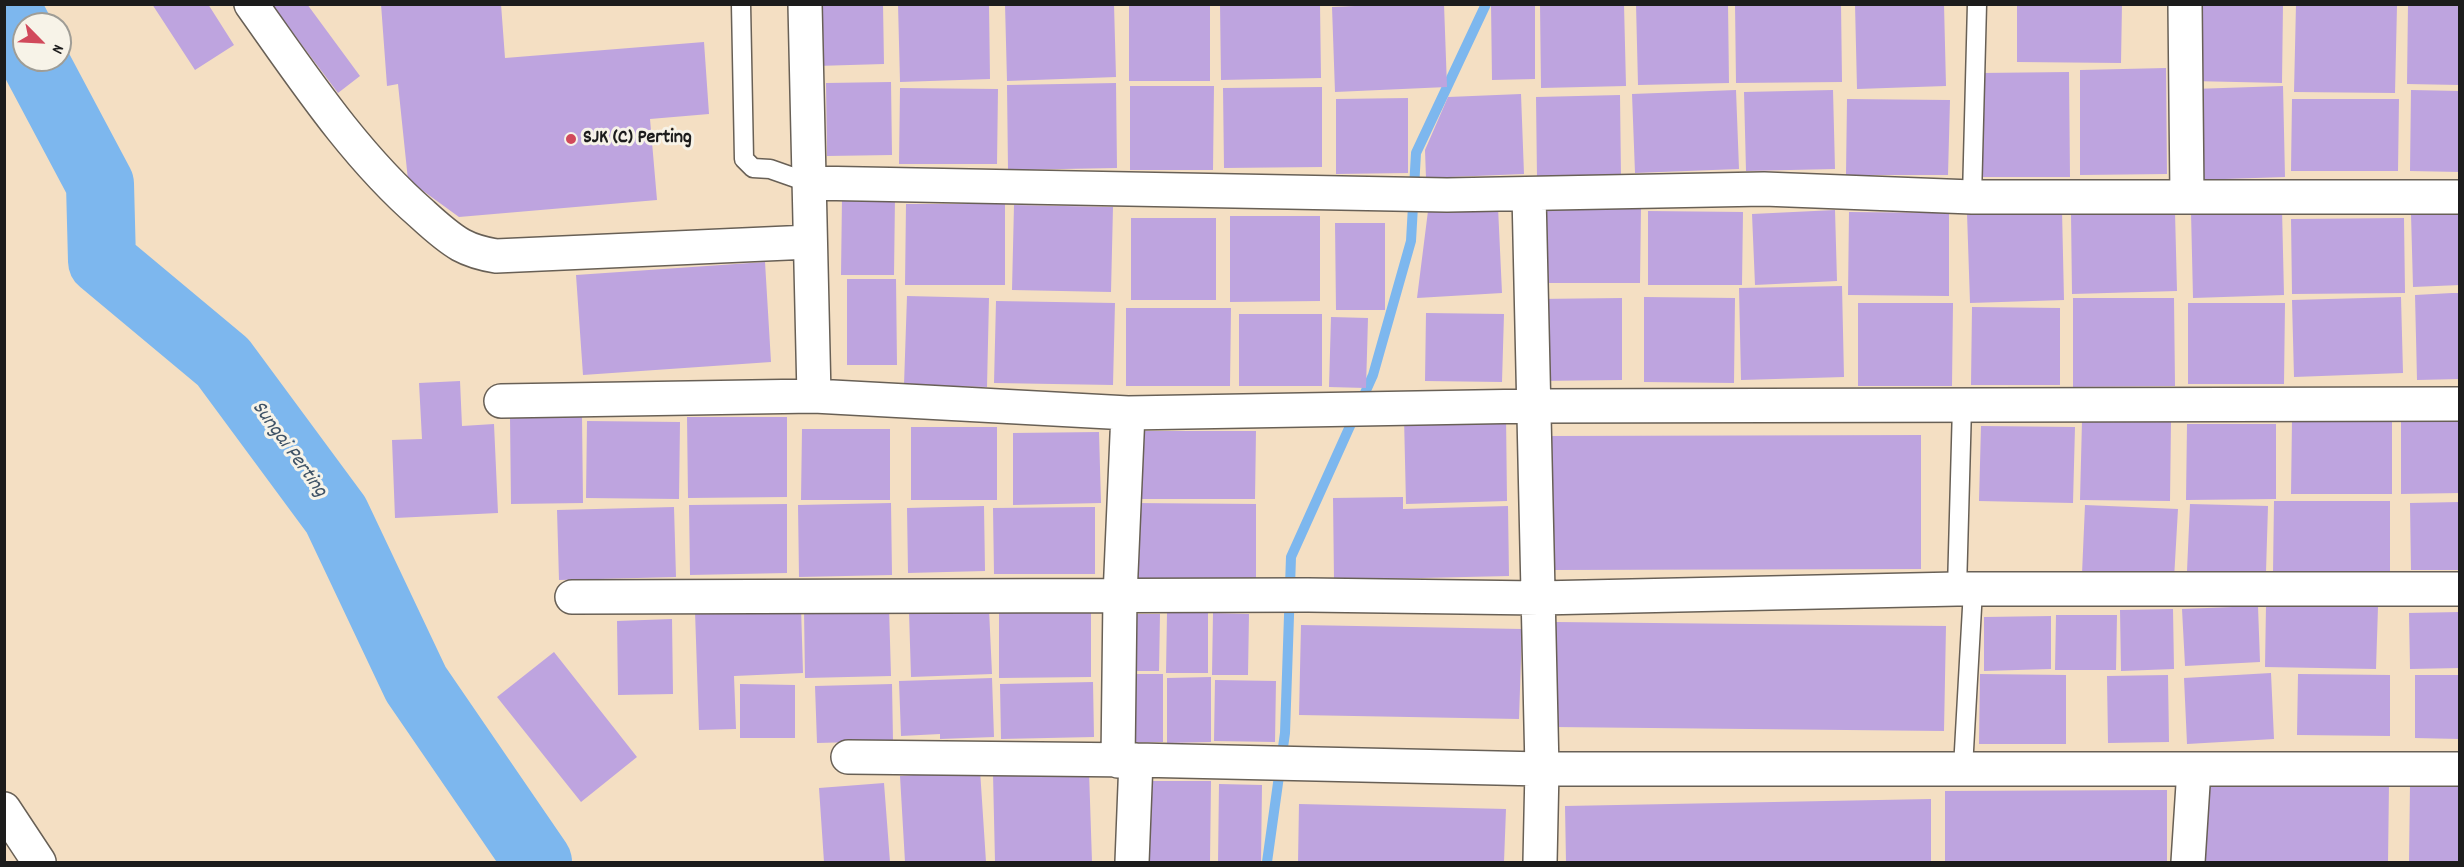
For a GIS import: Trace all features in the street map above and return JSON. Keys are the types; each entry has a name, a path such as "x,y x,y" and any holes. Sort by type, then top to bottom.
{"street":[{"path":"252,4 337,122 376,169 440,231 461,245 477,252 496,256 810,242"},
{"path":"805,4 814,396"},
{"path":"2185,4 2187,197"},
{"path":"810,183 1412,195 1764,189 1972,197 2460,197"},
{"path":"1529,194 1542,769 1540,862"},
{"path":"501,401 814,396 1128,413 1533,406 2460,404"},
{"path":"1128,413 1120,596 1132,862"},
{"path":"572,597 1308,595 1539,598 1965,590 2460,589"},
{"path":"848,758 1127,760 1542,769 2460,769"},
{"path":"2188,862 2194,769"},
{"path":"4,809 39,862"}],"lane":[{"path":"741,4 744,159 753,168 770,170 810,183"},
{"path":"1972,197 1977,4"},
{"path":"1962,406 1965,590 1963,768"}],"building":[{"path":"152,4 208,4 234,45 195,70"},
{"path":"271,4 307,4 360,76 338,93"},
{"path":"381,4 501,4 505,58 704,42 709,114 650,119 657,200 459,217 408,180 398,84 387,86"},
{"path":"816,4 883,4 884,64 816,66"},
{"path":"898,4 989,4 990,79 900,82"},
{"path":"1005,4 1114,4 1116,77 1007,81"},
{"path":"1129,4 1210,4 1210,81 1129,81"},
{"path":"1220,4 1320,4 1321,78 1221,80"},
{"path":"1444,4 1447,87 1335,92 1332,7"},
{"path":"1491,4 1535,4 1535,79 1492,80"},
{"path":"1540,4 1624,4 1626,86 1541,88"},
{"path":"1636,4 1728,4 1729,83 1638,85"},
{"path":"1735,4 1841,4 1842,82 1736,83"},
{"path":"1855,4 1944,4 1946,86 1857,89"},
{"path":"2017,4 2122,4 2121,63 2017,62"},
{"path":"2193,4 2283,4 2282,83 2191,81"},
{"path":"2296,4 2397,6 2395,93 2294,92"},
{"path":"2408,4 2460,4 2460,85 2407,84"},
{"path":"2166,68 2167,174 2080,175 2080,70"},
{"path":"2069,72 2070,177 1980,177 1980,73"},
{"path":"891,82 892,155 827,156 826,83"},
{"path":"1116,83 1117,168 1008,170 1007,85"},
{"path":"1130,86 1214,86 1213,170 1130,170"},
{"path":"2283,86 2285,177 2195,180 2193,89"},
{"path":"1322,87 1322,167 1224,168 1223,88"},
{"path":"900,88 998,89 997,164 899,164"},
{"path":"1736,90 1739,169 1635,173 1632,94"},
{"path":"1833,90 1835,169 1746,171 1744,92"},
{"path":"2411,90 2460,91 2460,172 2410,171"},
{"path":"1521,94 1524,174 1426,178 1425,150 1448,97"},
{"path":"1620,95 1621,177 1537,178 1536,97"},
{"path":"1408,98 1408,173 1336,174 1336,99"},
{"path":"1847,99 1950,100 1948,175 1846,175"},
{"path":"2292,99 2399,99 2398,171 2291,171"},
{"path":"842,197 895,197 894,275 841,275"},
{"path":"906,204 1005,204 1005,285 905,285"},
{"path":"1014,205 1113,207 1111,292 1012,290"},
{"path":"1498,207 1502,293 1417,298 1428,211"},
{"path":"1540,208 1641,208 1640,283 1540,283"},
{"path":"2282,209 2284,295 2193,298 2191,212"},
{"path":"1835,210 1837,281 1755,285 1752,214"},
{"path":"2062,210 2064,300 1970,303 1967,213"},
{"path":"1648,211 1743,212 1742,285 1648,285"},
{"path":"1849,212 1949,213 1949,296 1848,295"},
{"path":"2175,212 2177,291 2072,294 2071,214"},
{"path":"2460,212 2460,285 2413,287 2411,214"},
{"path":"1230,216 1320,216 1320,301 1230,302"},
{"path":"1131,218 1216,218 1216,300 1131,300"},
{"path":"2404,218 2405,293 2292,294 2291,219"},
{"path":"1335,223 1385,223 1385,310 1336,310"},
{"path":"765,262 771,362 583,375 576,275"},
{"path":"847,279 896,279 897,365 847,365"},
{"path":"1842,286 1844,377 1741,380 1739,288"},
{"path":"2460,293 2460,379 2417,380 2415,295"},
{"path":"907,296 989,298 987,387 904,385"},
{"path":"1644,297 1735,298 1734,383 1644,382"},
{"path":"2401,297 2403,373 2294,377 2292,300"},
{"path":"1622,298 1622,380 1536,381 1536,299"},
{"path":"2073,298 2174,298 2175,386 2073,387"},
{"path":"996,301 1115,303 1113,385 994,383"},
{"path":"1858,303 1953,303 1952,386 1858,386"},
{"path":"2188,303 2285,303 2284,384 2188,384"},
{"path":"1972,307 2060,308 2060,385 1971,385"},
{"path":"1126,308 1231,308 1230,386 1126,386"},
{"path":"1426,313 1504,314 1502,382 1425,381"},
{"path":"1239,314 1322,314 1322,386 1239,386"},
{"path":"1331,317 1368,318 1366,388 1329,387"},
{"path":"460,381 462,426 494,424 498,513 395,518 392,440 422,439 419,383"},
{"path":"1506,414 1507,501 1406,504 1404,417"},
{"path":"582,416 583,503 511,504 510,418"},
{"path":"687,417 787,417 787,497 688,498"},
{"path":"2292,420 2392,420 2392,494 2291,494"},
{"path":"587,421 680,422 679,499 586,498"},
{"path":"2082,421 2171,422 2170,501 2080,500"},
{"path":"2401,421 2460,421 2460,493 2401,494"},
{"path":"2187,424 2276,424 2276,499 2186,500"},
{"path":"1981,426 2075,427 2073,503 1979,501"},
{"path":"911,427 997,427 997,500 911,500"},
{"path":"802,429 890,429 890,500 801,500"},
{"path":"1135,431 1256,431 1255,499 1134,499"},
{"path":"1099,432 1101,503 1013,505 1013,433"},
{"path":"1921,435 1921,569 1551,570 1551,436"},
{"path":"1403,497 1403,509 1508,506 1509,576 1334,580 1333,498"},
{"path":"2274,501 2390,501 2390,572 2273,572"},
{"path":"2460,502 2460,570 2411,570 2410,503"},
{"path":"891,503 892,575 799,577 798,505"},
{"path":"1132,503 1256,504 1256,578 1132,578"},
{"path":"787,504 787,573 690,575 689,505"},
{"path":"2190,504 2268,506 2266,572 2187,571"},
{"path":"2085,505 2178,509 2174,579 2082,574"},
{"path":"984,506 985,571 908,573 907,508"},
{"path":"674,507 676,577 559,580 557,510"},
{"path":"1095,507 1095,574 994,574 993,508"},
{"path":"2266,605 2378,607 2376,669 2265,667"},
{"path":"2258,606 2260,662 2185,666 2182,609"},
{"path":"801,607 803,673 734,676 736,729 699,730 695,611"},
{"path":"889,607 891,676 805,678 804,610"},
{"path":"1091,608 1091,677 999,678 999,609"},
{"path":"989,609 992,674 911,677 909,612"},
{"path":"2173,609 2174,669 2121,671 2120,610"},
{"path":"2460,612 2460,668 2410,669 2409,613"},
{"path":"1167,613 1208,613 1208,673 1166,673"},
{"path":"1213,613 1249,614 1248,675 1212,675"},
{"path":"1132,614 1160,614 1159,671 1131,671"},
{"path":"2056,615 2117,615 2116,670 2055,670"},
{"path":"2051,616 2051,669 1984,671 1984,617"},
{"path":"672,619 673,694 618,695 617,621"},
{"path":"1556,622 1946,626 1944,731 1554,727"},
{"path":"1301,625 1522,629 1519,719 1299,715"},
{"path":"554,652 637,757 581,802 497,697"},
{"path":"2271,673 2274,739 2187,744 2184,678"},
{"path":"1127,674 1163,674 1163,742 1126,743"},
{"path":"1980,674 2066,675 2066,744 1979,744"},
{"path":"2298,674 2390,675 2390,736 2297,735"},
{"path":"2168,675 2169,742 2108,743 2107,676"},
{"path":"2415,675 2460,675 2460,739 2415,738"},
{"path":"1211,677 1211,742 1167,743 1167,678"},
{"path":"992,678 994,737 940,739 940,734 901,736 899,681"},
{"path":"1215,680 1276,681 1275,742 1214,741"},
{"path":"1093,682 1094,737 1001,739 1000,684"},
{"path":"740,684 795,685 795,738 740,738"},
{"path":"892,684 893,741 817,743 815,686"},
{"path":"980,770 986,862 905,862 900,776"},
{"path":"1089,771 1092,862 995,862 993,774"},
{"path":"1142,781 1211,781 1210,862 1141,862"},
{"path":"884,783 890,862 824,862 819,788"},
{"path":"2203,783 2389,784 2388,862 2202,862"},
{"path":"1219,784 1262,785 1261,862 1218,862"},
{"path":"2410,784 2460,784 2460,862 2409,862"},
{"path":"2167,790 2167,862 1945,862 1945,791"},
{"path":"1931,799 1931,862 1566,862 1565,806"},
{"path":"1299,804 1506,809 1504,862 1298,862"}],"waterway":[{"name":"Sungai Perting","path":"5,4 12,17"},
{"path":"1267,862 1285,733 1291,557 1373,375 1411,241 1416,153 1486,4"},
{"name":"Sungai Perting","path":"40,72 100,184 102,261 223,362 336,515 416,684 538,862"}],"place":[{"name":"SJK (C) Perting","path":"571,139"}]}
